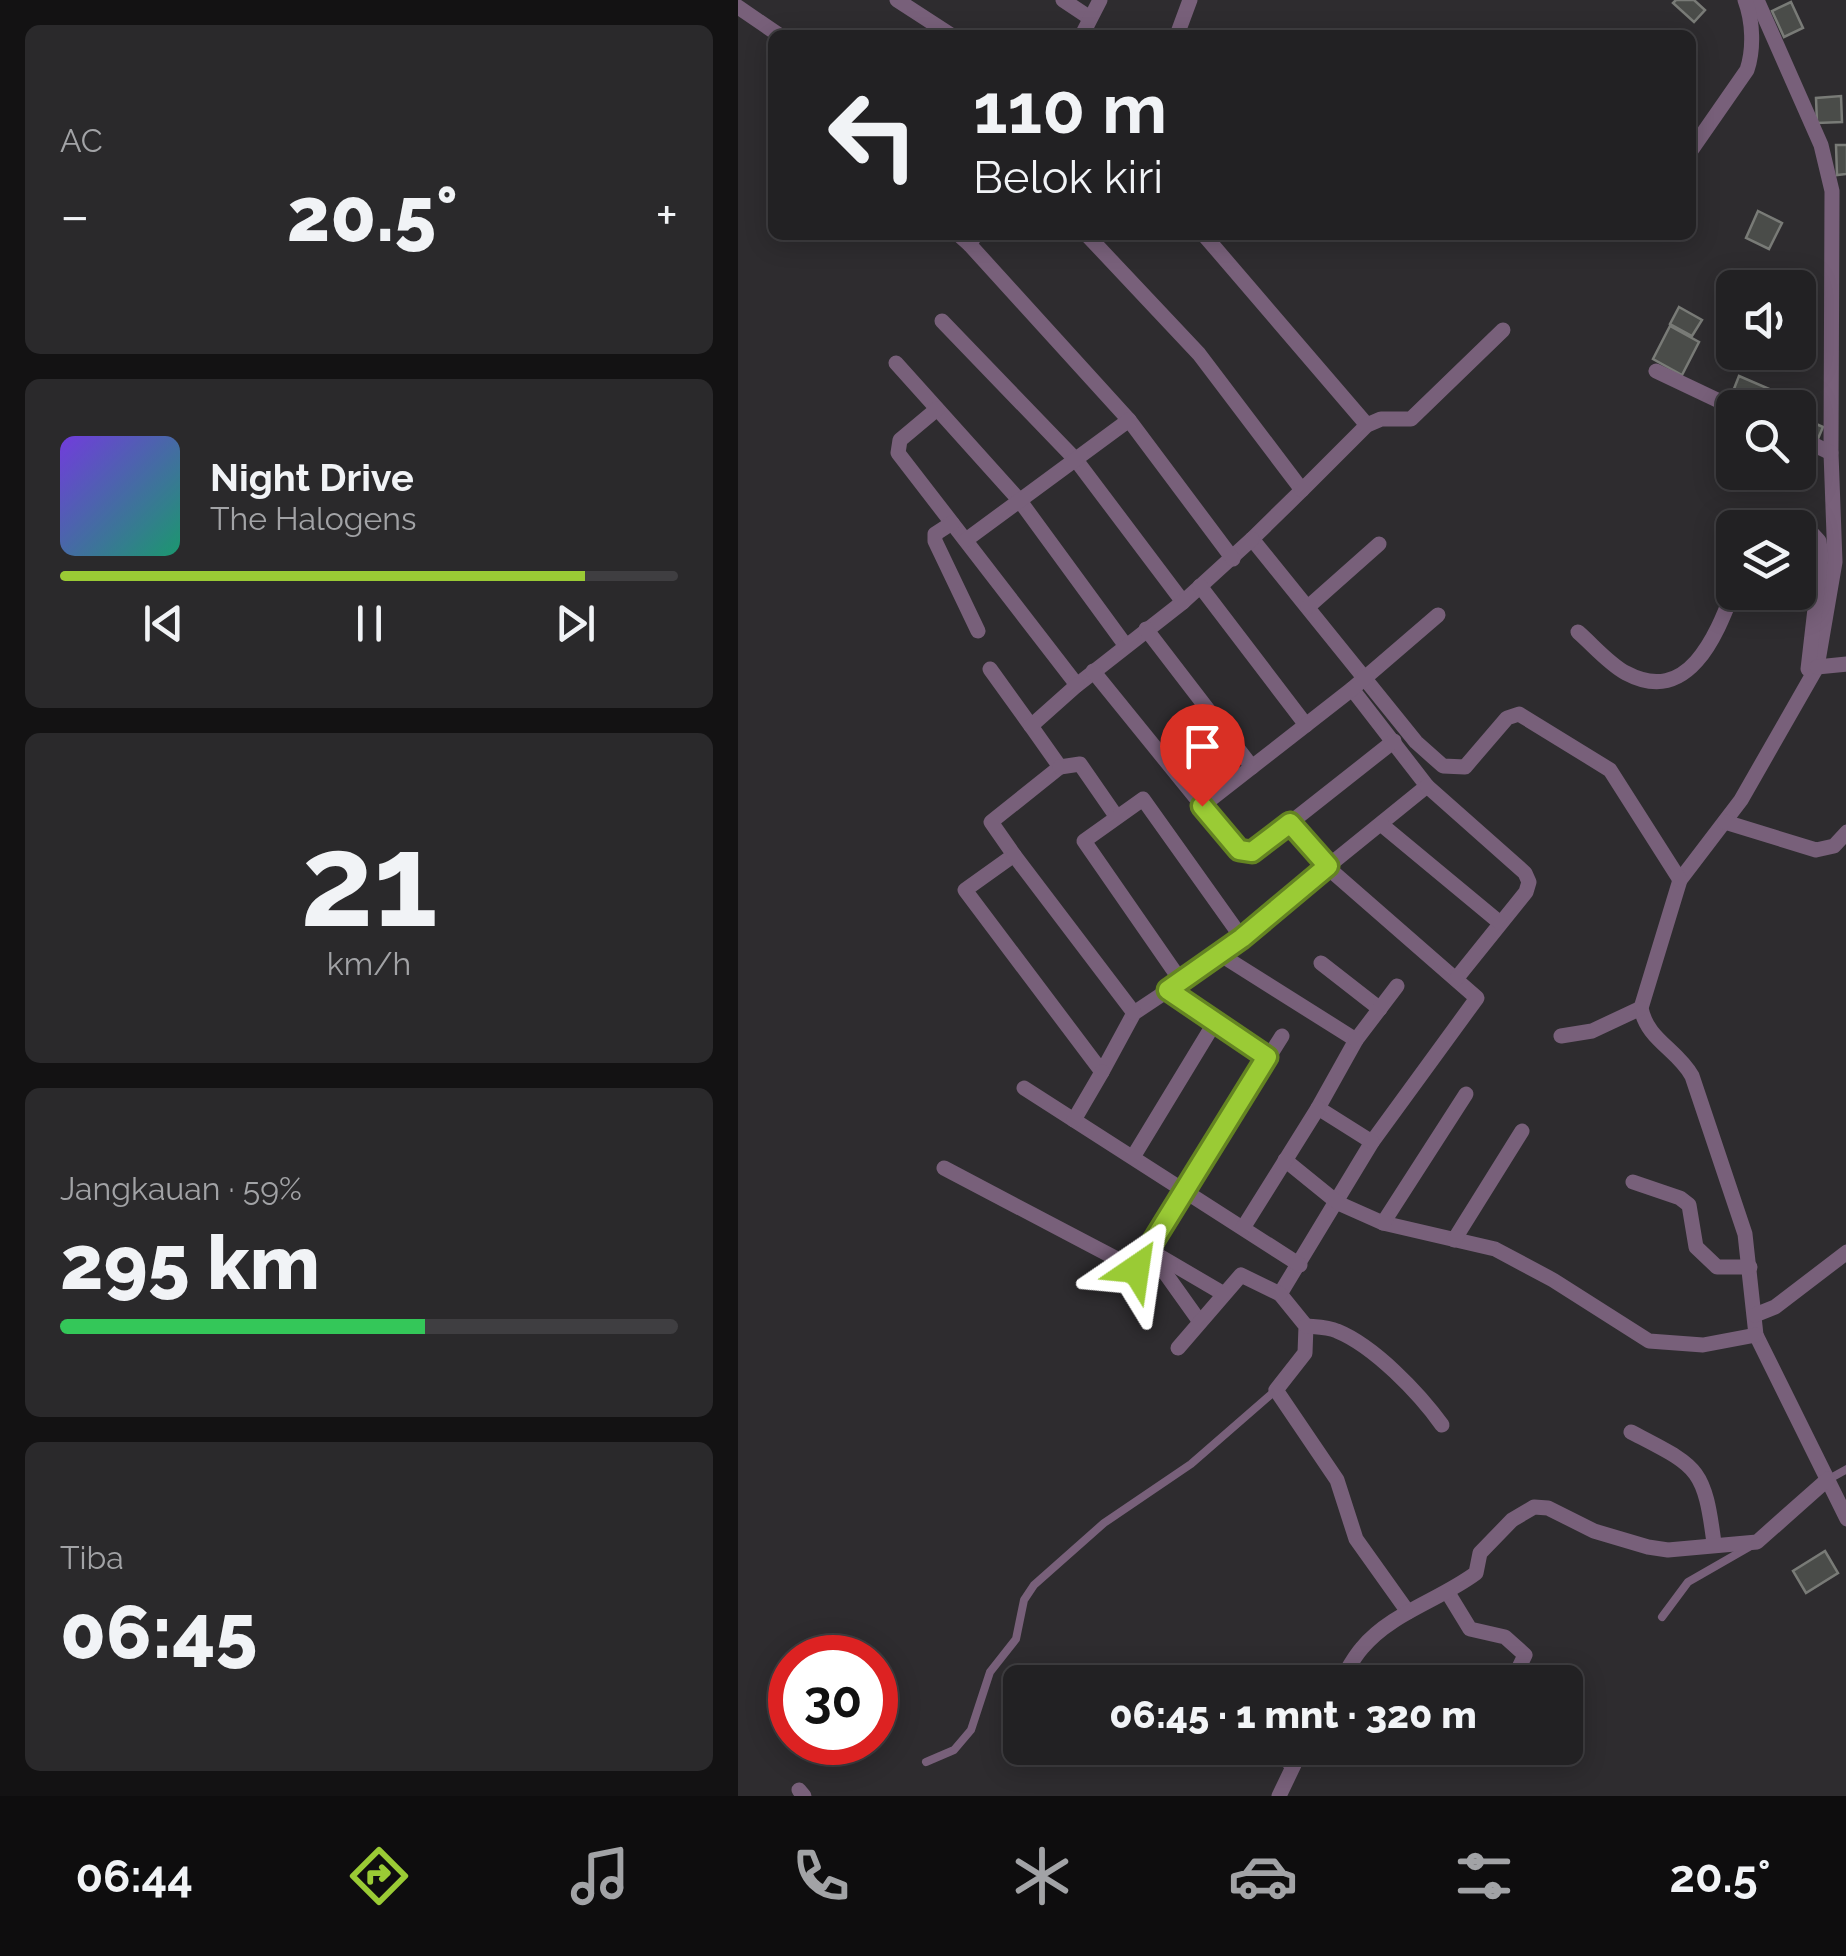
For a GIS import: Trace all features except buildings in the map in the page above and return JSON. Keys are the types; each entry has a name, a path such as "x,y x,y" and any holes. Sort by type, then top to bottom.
{"street":[{"path":"897,0 943,30"},
{"path":"1064,0 1090,18"},
{"path":"1084,30 1100,0"},
{"path":"1179,30 1190,0"},
{"path":"1696,143 1752,56 1750,13 1745,0"},
{"path":"1757,0 1821,145 1830,180 1835,562 1817,667 1725,822 1680,880 1641,1008 1645,1026 1685,1064 1692,1076 1745,1234 1756,1335 1846,1520"},
{"path":"738,6 772,30"},
{"path":"970,240 1129,420 1233,559"},
{"path":"1092,240 1199,354 1302,490"},
{"path":"1208,240 1367,425"},
{"path":"942,321 1076,460 1183,602"},
{"path":"1031,726 1094,670 1233,559 1367,425 1382,419 1410,419 1502,330"},
{"path":"896,364 1020,501 1126,646"},
{"path":"1656,371 1716,399"},
{"path":"936,409 897,446 898,452 1077,685"},
{"path":"966,540 1129,420"},
{"path":"1816,445 1831,452"},
{"path":"952,522 935,534 935,541 978,631"},
{"path":"1816,538 1821,557 1816,603"},
{"path":"1252,539 1308,608 1427,786 1526,874 1526,892 1456,979"},
{"path":"1308,608 1379,544"},
{"path":"1200,586 1306,725"},
{"path":"1578,632 1626,673 1652,680 1673,677 1696,664 1714,642 1726,610"},
{"path":"1807,687 1815,610"},
{"path":"1202,806 1358,684 1438,615"},
{"path":"1146,629 1252,767"},
{"path":"1817,667 1846,664"},
{"path":"990,669 1060,767"},
{"path":"1094,670 1202,806 1245,853 1290,823 1394,740"},
{"path":"1358,684 1443,766 1470,764 1506,718 1519,714 1592,756 1610,770 1625,791 1680,880"},
{"path":"1116,816 1080,764 1060,767 991,822 1134,1013"},
{"path":"1074,1120 1134,1013 1221,955 1427,786"},
{"path":"1242,938 1143,799 1084,841 1175,985 1215,1022 1267,1057"},
{"path":"1725,822 1816,850 1834,846 1846,832"},
{"path":"1280,1294 1372,1142 1477,998 1328,866 1290,823"},
{"path":"1382,825 1499,922"},
{"path":"1014,854 968,886 966,895 1102,1072"},
{"path":"1221,955 1356,1040"},
{"path":"1322,963 1380,1009"},
{"path":"1243,1228 1356,1040 1396,986"},
{"path":"1561,1036 1592,1030 1641,1008"},
{"path":"1133,1158 1215,1022"},
{"path":"944,1168 1133,1274 1282,1036"},
{"path":"1024,1088 1300,1265"},
{"path":"1384,1223 1466,1094"},
{"path":"1318,1108 1372,1142"},
{"path":"1454,1240 1522,1131"},
{"path":"1285,1160 1338,1203 1384,1223 1494,1250 1538,1272 1649,1341 1703,1344 1756,1335"},
{"path":"1633,1182 1680,1198 1689,1205 1696,1247 1717,1267 1750,1267"},
{"path":"1148,1250 1224,1294"},
{"path":"1148,1250 1200,1322"},
{"path":"1755,1314 1776,1308 1846,1252"},
{"path":"1178,1348 1241,1275 1280,1294 1306,1326 1305,1353 1276,1390 1337,1480 1356,1539 1408,1612"},
{"path":"1306,1326 1337,1331 1388,1366 1420,1396 1442,1426"},
{"path":"1631,1432 1695,1468 1708,1498 1714,1543"},
{"path":"1351,1665 1362,1647 1408,1612 1448,1594 1476,1573 1480,1553 1512,1520 1534,1507 1548,1508 1594,1531 1648,1548 1668,1550 1757,1542 1828,1479"},
{"path":"1448,1594 1470,1630 1506,1636 1525,1655 1520,1665"},
{"path":"1279,1796 1293,1765"}],"lane":[{"path":"926,1762 954,1750 971,1730 990,1672 1016,1639 1024,1600 1034,1585 1104,1523 1192,1464 1276,1390"},
{"path":"1828,1479 1846,1469"},
{"path":"1662,1617 1688,1582 1757,1542"},
{"path":"1287,1765 1291,1769"}],"route":[{"path":"1136,1269 1267,1057 1168,990 1221,955 1328,866 1290,823 1252,852 1245,853 1202,806"}]}
